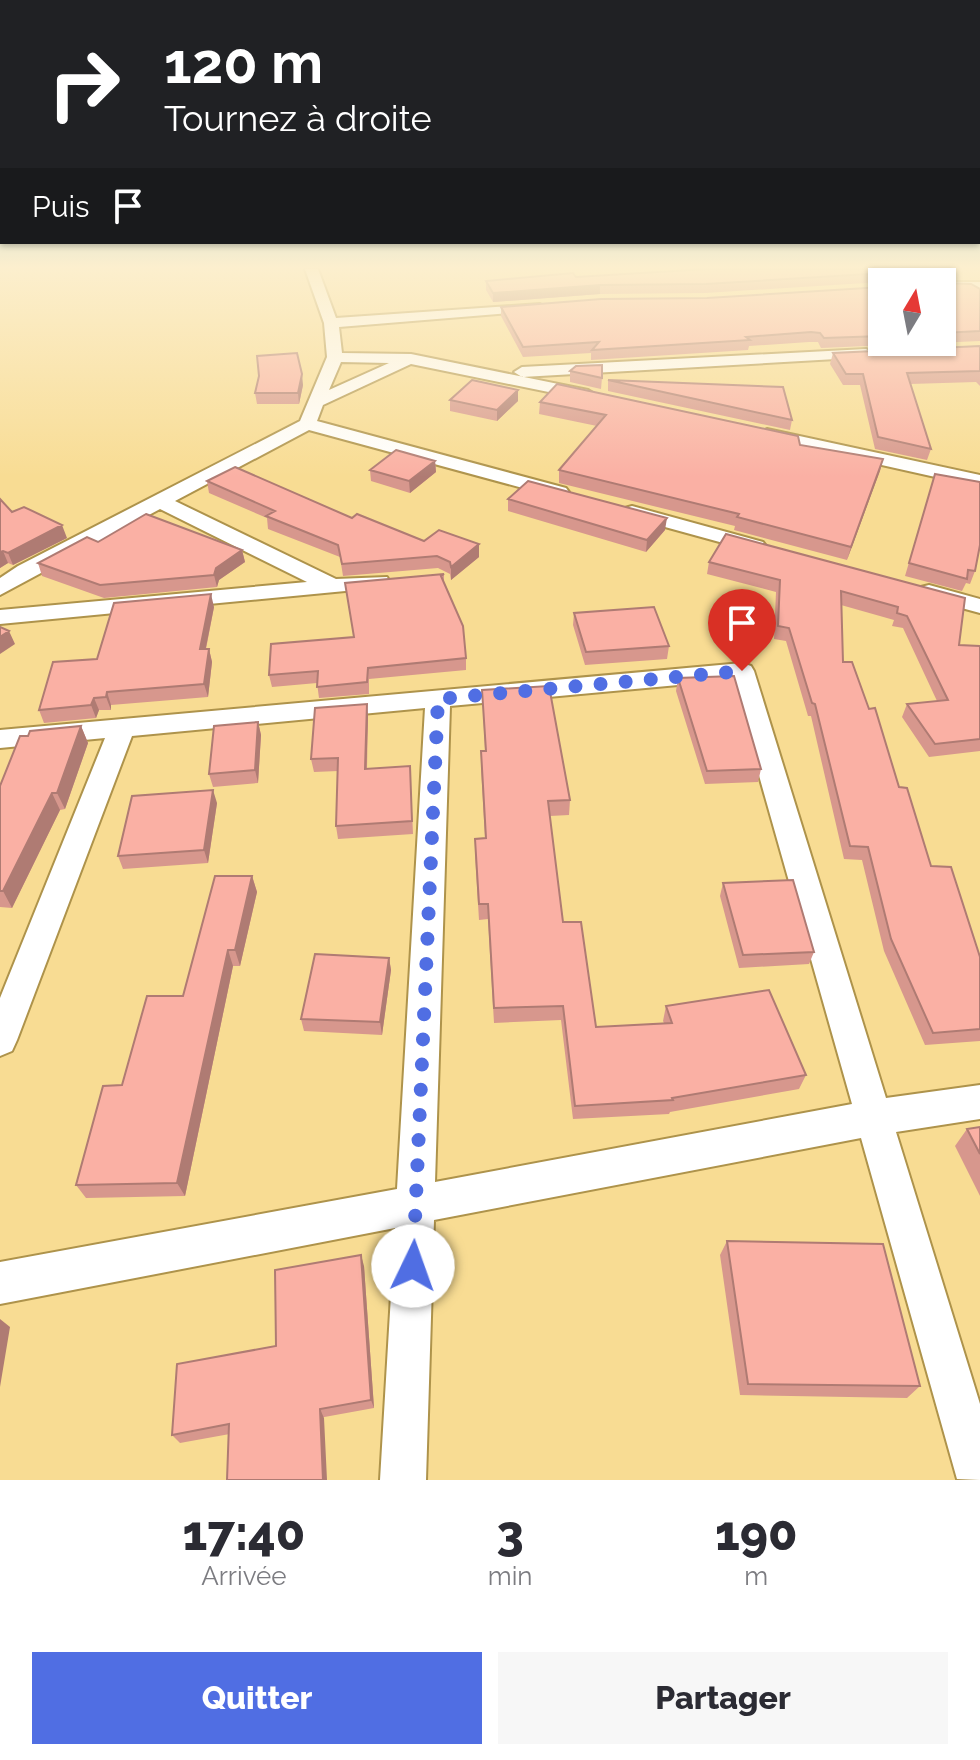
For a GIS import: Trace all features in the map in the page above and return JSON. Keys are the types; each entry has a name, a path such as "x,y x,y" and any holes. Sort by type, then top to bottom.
{"street":[{"path":"0,588 26,571 307,424 335,357 333,338"},
{"path":"503,376 530,371 868,354"},
{"path":"335,357 411,359 610,400"},
{"path":"316,402 411,359"},
{"path":"307,424 582,499"},
{"path":"749,430 980,481"},
{"path":"160,501 332,586"},
{"path":"613,507 781,552"},
{"path":"0,617 408,579"},
{"path":"903,585 980,606"},
{"path":"0,739 742,671 980,1479"},
{"path":"403,1480 438,699"},
{"path":"0,1040 122,728"},
{"path":"0,1283 874,1118 980,1102"}],"building":[{"path":"518,338 750,340 592,350 599,342 523,347"},
{"path":"980,346 980,371 907,373 931,449 878,437 863,374 846,374 833,353 868,351 868,356 956,356 956,347"},
{"path":"297,353 302,374 298,393 255,393 259,376 257,356"},
{"path":"602,365 602,378 570,371 576,366"},
{"path":"472,380 518,390 497,410 450,400"},
{"path":"608,380 783,387 792,420"},
{"path":"557,384 798,436 800,445 883,459 851,547 737,517 739,514 559,470 606,415 540,402"},
{"path":"396,450 435,461 409,481 370,470"},
{"path":"235,467 352,518 357,514 424,541 439,530 479,544 451,567 450,562 437,556 342,564 338,545 266,516 275,511 207,481"},
{"path":"935,474 980,482 980,545 975,571 968,570 967,579 909,563"},
{"path":"528,481 667,518 647,540 508,499"},
{"path":"0,499 12,512 24,507 62,525 8,553 0,552"},
{"path":"146,514 242,550 216,568 214,575 100,585 38,563 87,537 98,542"},
{"path":"726,534 965,598 959,645 980,646 980,739 935,744 907,704 948,700 907,616 897,613 898,607 841,591 843,662 852,662 869,709 875,708 899,787 907,788 931,866 951,867 980,957 980,1029 933,1033 891,939 868,847 850,846 815,704 812,703 789,628 778,626 780,580 709,562"},
{"path":"444,574 441,576 463,626 466,658 368,668 367,682 317,687 318,671 269,675 271,644 354,637 345,583"},
{"path":"211,594 200,649 209,649 204,684 107,692 106,697 94,698 91,705 39,710 53,662 97,659 114,603"},
{"path":"654,607 669,646 586,652 574,613"},
{"path":"0,627 9,631 0,637"},
{"path":"734,676 761,769 707,771 678,678"},
{"path":"549,686 570,800 548,801 563,922 581,922 596,1027 672,1023 666,1006 769,990 806,1075 673,1100 575,1106 563,1006 494,1008 488,904 479,904 475,839 486,838 481,751 486,751 482,690"},
{"path":"367,704 365,769 410,766 412,821 336,826 338,758 311,759 315,708"},
{"path":"258,722 255,770 209,774 214,726"},
{"path":"81,726 57,793 52,793 3,891 0,891 0,786 20,736 28,736 30,731"},
{"path":"213,790 204,850 118,856 132,796"},
{"path":"215,876 252,876 235,950 228,950 177,1183 76,1185 103,1086 122,1085 147,996 183,996"},
{"path":"793,880 814,952 743,955 723,883"},
{"path":"315,954 389,958 380,1022 301,1019"},
{"path":"980,1127 980,1154 967,1129"},
{"path":"727,1241 883,1244 920,1386 748,1384"},
{"path":"361,1255 371,1400 320,1409 323,1480 227,1480 229,1424 172,1435 177,1364 276,1346 275,1270"}],"route":[{"path":"413,1266 438,699 742,671"}]}
